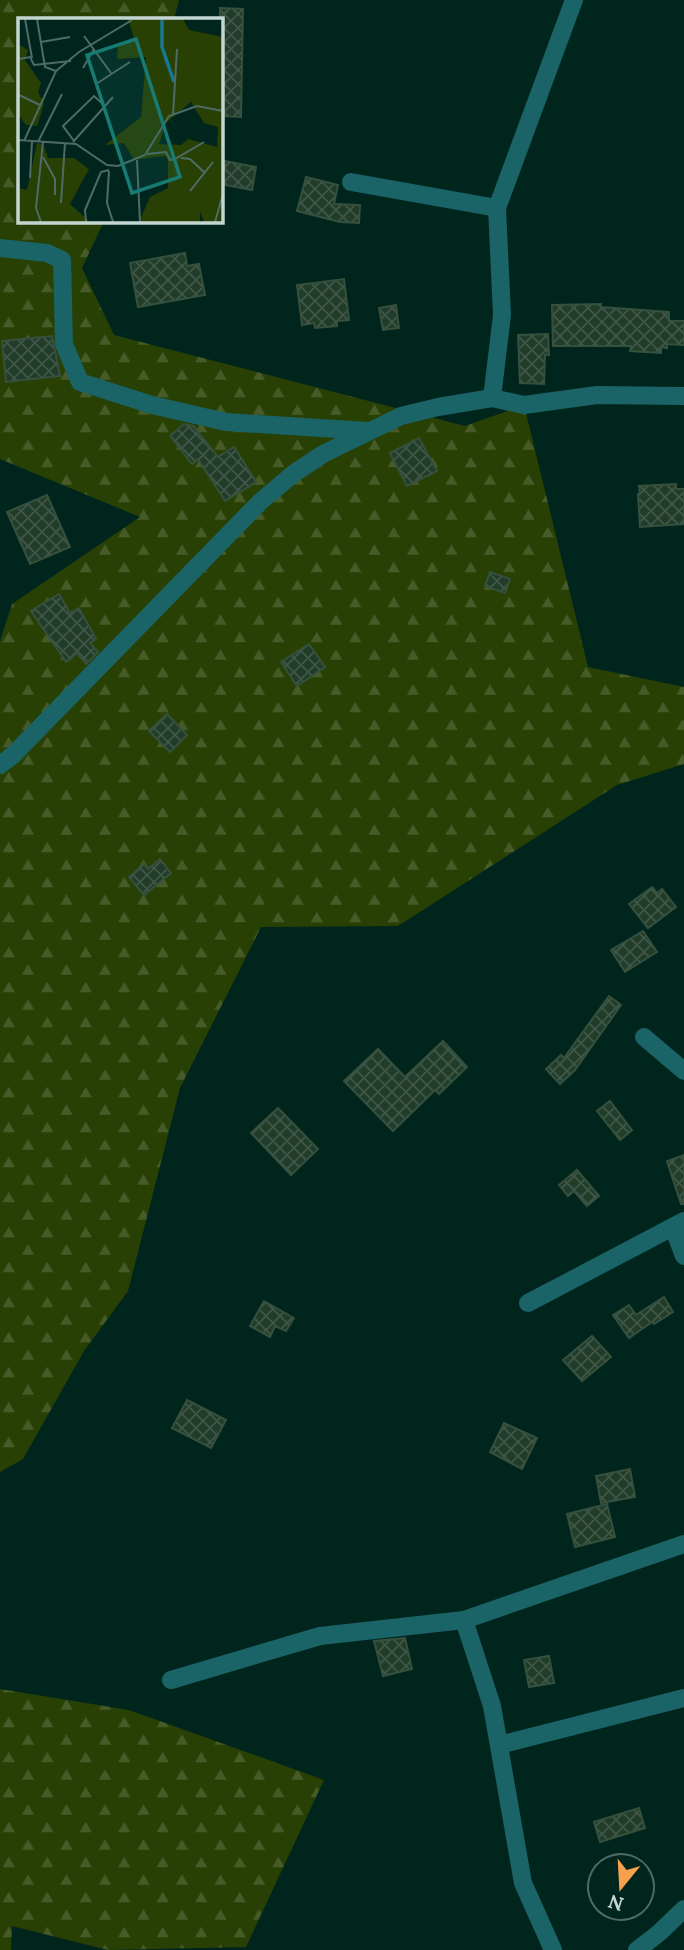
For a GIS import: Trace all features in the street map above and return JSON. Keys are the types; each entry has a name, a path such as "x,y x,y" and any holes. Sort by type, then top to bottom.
{"street":[{"path":"492,398 502,315 497,208 574,0"},
{"path":"351,182 497,208"},
{"path":"0,248 47,253 62,260 64,344 80,382 152,405 226,422 368,431"},
{"path":"0,765 13,755 260,502 293,474 323,454 368,431 413,413 492,398 524,405 597,395 684,396"},
{"path":"644,1037 684,1071"},
{"path":"528,1303 679,1224 684,1256"},
{"path":"170,1680 320,1636 464,1620 684,1544"},
{"path":"464,1620 492,1706 523,1883 553,1950"},
{"path":"499,1745 684,1698"},
{"path":"637,1950 684,1909"}],"green space":[{"path":"0,0 179,0 174,18 18,18 18,222 104,222 82,268 114,335 465,426 524,405 588,667 684,687 684,764 617,785 398,926 261,927 180,1088 128,1291 84,1351 23,1459 0,1472 0,641 12,604 140,517 0,459"},
{"path":"0,1689 129,1710 324,1780 246,1947 108,1950 12,1926 11,1950 0,1950"}],"building":[{"path":"220,8 243,9 241,117 222,116"},
{"path":"225,161 256,167 252,190 222,184"},
{"path":"306,177 338,185 334,204 360,205 359,223 340,222 297,211"},
{"path":"185,253 187,266 199,264 205,295 138,307 130,263"},
{"path":"344,279 349,320 337,321 337,326 315,328 314,323 302,325 297,285"},
{"path":"601,304 601,307 669,312 669,321 684,321 684,345 667,344 667,348 661,347 661,353 630,351 631,346 553,346 552,305"},
{"path":"396,305 399,328 383,330 379,308"},
{"path":"548,334 549,355 545,355 544,384 520,383 518,335"},
{"path":"52,336 60,376 6,382 2,341"},
{"path":"184,424 193,426 218,457 234,447 256,482 225,501 198,459 192,464 170,436"},
{"path":"419,438 437,471 407,486 390,453"},
{"path":"676,484 676,489 684,489 684,524 640,527 639,486"},
{"path":"47,495 70,547 30,564 7,512"},
{"path":"490,572 510,579 505,593 485,586"},
{"path":"59,594 70,613 79,608 96,639 90,643 98,652 86,664 77,653 66,662 31,611"},
{"path":"309,644 325,667 297,686 281,662"},
{"path":"167,714 187,735 170,752 149,731"},
{"path":"160,859 171,873 144,895 129,877 144,864 148,869"},
{"path":"652,887 657,893 662,889 676,907 648,928 629,904"},
{"path":"643,931 657,952 625,972 611,950"},
{"path":"609,996 621,1005 575,1070 560,1084 546,1069 561,1055 564,1058"},
{"path":"443,1041 467,1067 439,1094 435,1090 393,1131 344,1081 378,1049 405,1077"},
{"path":"610,1101 632,1130 620,1140 597,1111"},
{"path":"278,1108 318,1149 291,1175 251,1133"},
{"path":"684,1155 684,1204 681,1204 667,1161"},
{"path":"577,1170 599,1196 587,1206 574,1191 568,1196 559,1185"},
{"path":"664,1297 673,1312 629,1338 613,1315 629,1305 636,1315"},
{"path":"264,1301 294,1318 286,1331 275,1326 270,1337 250,1326"},
{"path":"592,1336 611,1357 582,1381 563,1360"},
{"path":"187,1400 226,1420 211,1448 172,1428"},
{"path":"504,1423 537,1438 522,1469 490,1452"},
{"path":"630,1469 635,1497 601,1503 596,1476"},
{"path":"607,1504 615,1537 575,1547 567,1514"},
{"path":"405,1638 412,1669 383,1676 374,1641"},
{"path":"549,1656 554,1683 529,1687 524,1660"},
{"path":"639,1808 645,1828 600,1842 594,1822"}]}
